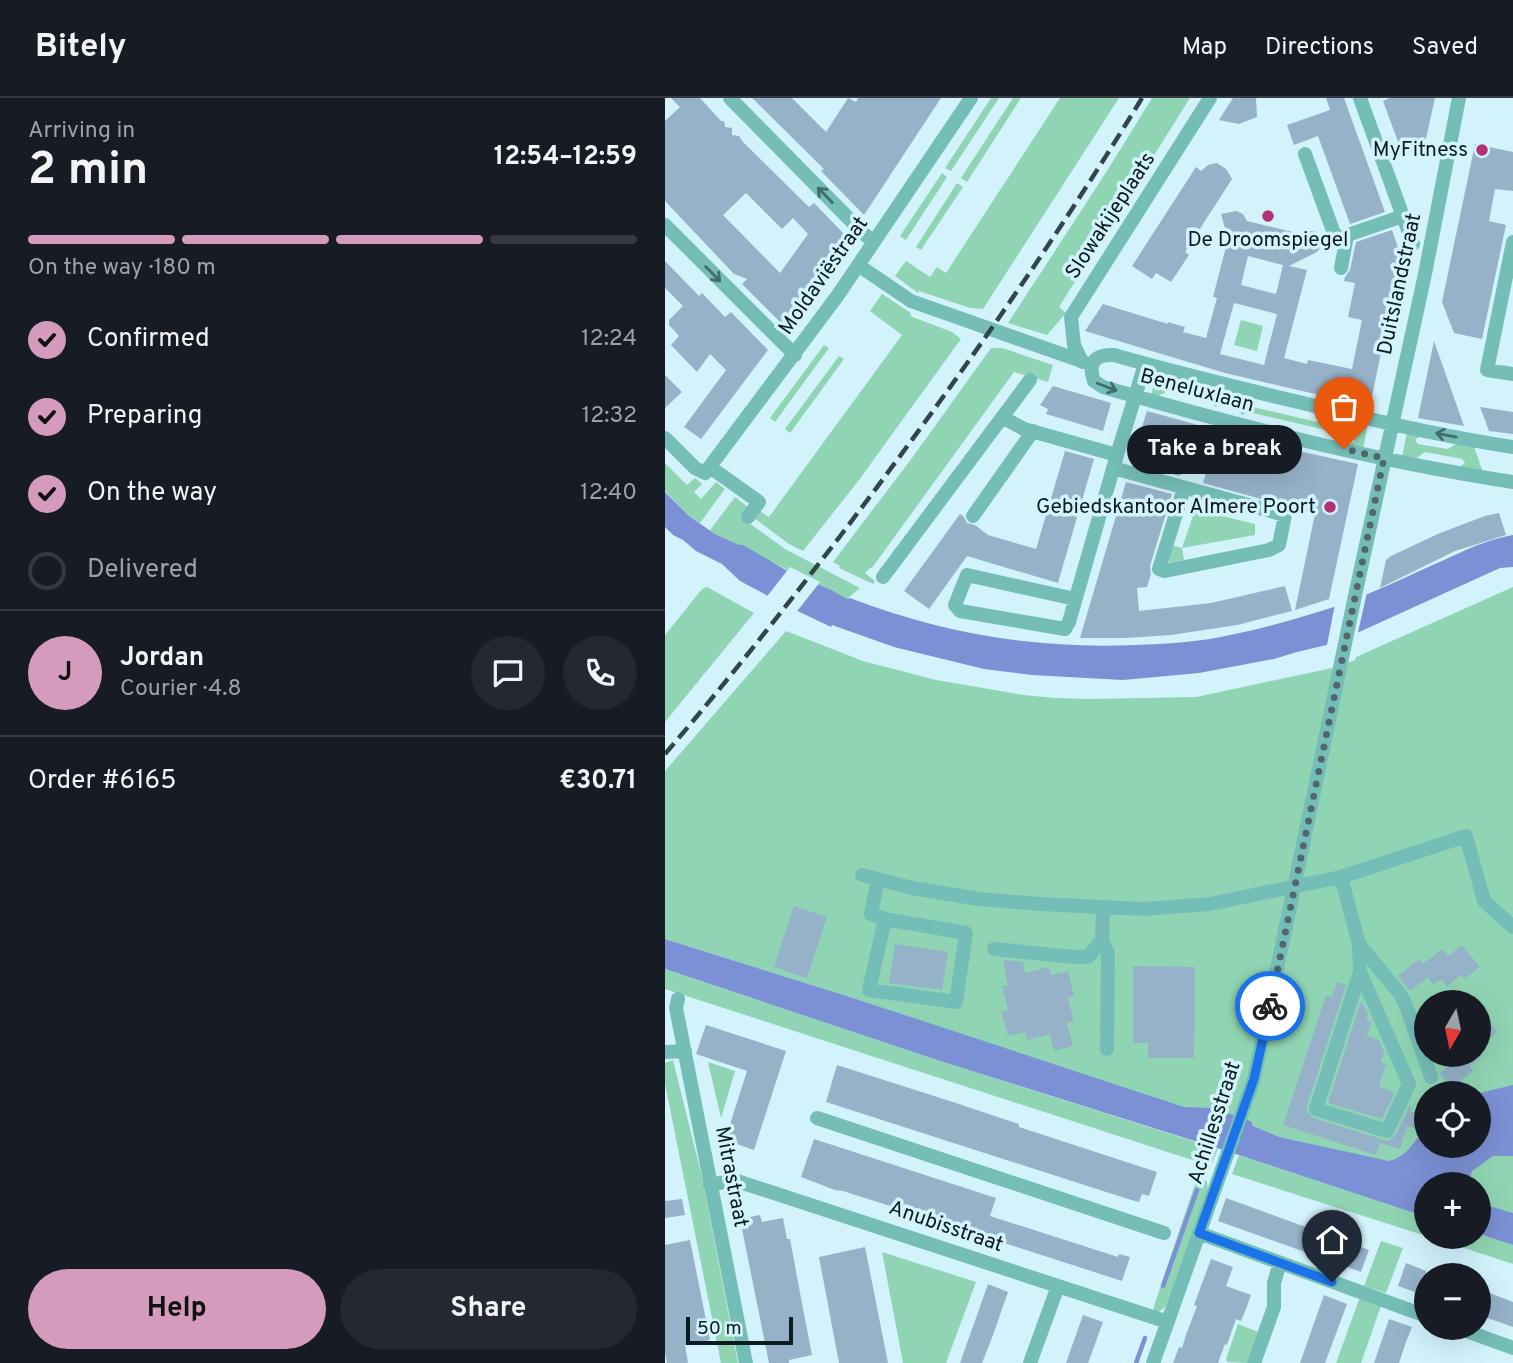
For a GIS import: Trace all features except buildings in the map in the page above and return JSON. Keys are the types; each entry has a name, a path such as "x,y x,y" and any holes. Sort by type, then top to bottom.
{"street":[{"path":"730,98 874,242"},
{"name":"Moldaviëstraat","path":"708,470 795,355 971,98"},
{"name":"Slowakijeplaats","path":"1087,364 1074,345 1071,317 1210,98"},
{"path":"1360,98 1413,244"},
{"name":"Duitslandstraat","path":"1346,642 1425,274 1459,98"},
{"path":"1305,154 1336,239 1403,216"},
{"path":"665,225 795,355"},
{"path":"1341,268 1347,236"},
{"path":"1513,242 1487,370 1513,374"},
{"path":"858,265 911,301 1087,364"},
{"name":"Beneluxlaan","path":"1513,447 1392,424 1114,355 1103,355 1087,364 1094,381 1103,387 1221,420 1384,458 1513,482"},
{"path":"1075,599 967,575 955,606 960,611 1065,629 1069,622 1145,364"},
{"path":"883,577 1030,380"},
{"path":"1002,417 1024,429 1184,488 1285,515 1279,545 1269,550 1164,571 1159,569 1184,488"},
{"path":"973,516 1033,431"},
{"path":"665,438 695,468 708,470 759,502 748,517"},
{"name":"Achillesstraat","path":"1153,1363 1254,1079 1346,642"},
{"path":"862,875 922,890 1040,904 1143,908 1210,904 1341,877 1466,836 1485,901 1513,927"},
{"path":"1341,877 1359,944 1360,972 1316,1109 1387,1131 1409,1084 1360,972"},
{"path":"878,880 871,914 885,919 966,933 956,1002 869,990 885,919"},
{"path":"1103,907 1102,940 1108,953 1107,1049"},
{"path":"994,948 1088,957 1102,940"},
{"path":"1359,944 1405,1003 1431,1077"},
{"name":"Mitrastraat","path":"678,999 676,1008 746,1363"},
{"path":"665,1052 685,1051"},
{"path":"817,1118 1164,1233"},
{"name":"Anubisstraat","path":"710,1185 734,1180 1168,1322"},
{"path":"1199,1233 1414,1312"},
{"path":"1254,1363 1274,1307 1274,1283 1280,1263"},
{"path":"1030,1363 1058,1286"},
{"path":"1491,1340 1513,1348"}],"green space":[{"path":"991,98 999,98 951,171 945,168"},
{"path":"1013,98 1021,98 967,182 961,178"},
{"path":"1060,98 1119,98 983,309 970,308 919,291 918,293 895,276 906,261 930,277 937,267 946,273"},
{"path":"1152,98 1190,98 1059,307 1066,313 1047,335 1008,323 1107,171"},
{"path":"942,173 947,177 906,240 900,236"},
{"path":"957,183 963,187 921,250 916,247"},
{"path":"882,294 911,313 910,316 952,332 961,339 859,480 803,551 754,518 760,511 769,517 902,335 870,311"},
{"path":"1241,320 1263,326 1257,351 1234,345"},
{"path":"824,345 829,348 775,422 770,418"},
{"path":"991,348 1002,348 1053,365 1048,382 1014,372 872,568 865,573 875,581 873,584 839,568 840,566 833,562"},
{"path":"839,356 844,359 790,433 785,429"},
{"path":"1157,371 1166,373 1159,377 1161,382 1212,396 1218,393 1224,402 1215,407 1212,402 1168,391 1156,397 1151,396"},
{"path":"1245,401 1248,406 1352,430 1363,423 1368,424 1363,449 1347,446 1355,441 1352,436 1248,412 1242,415 1237,406"},
{"path":"1407,432 1422,435 1415,440 1418,444 1448,449 1459,442 1473,444 1483,472 1458,468 1465,463 1462,459 1425,452 1414,460 1402,457"},
{"path":"665,463 687,485 695,478 702,484 694,492 701,499 716,482 725,489 700,523 689,516 665,491"},
{"path":"735,497 748,507 741,517 785,549 860,588 847,599 715,534 710,530"},
{"path":"1206,512 1255,524 1255,535 1182,548 1194,513 1205,515"},
{"path":"1171,545 1182,548 1184,560 1169,563"},
{"path":"707,587 754,613 665,722 665,635 702,589"},
{"path":"1513,587 1513,1218 1491,1211 1491,1172 1414,1172 1414,1187 847,996 665,939 665,771 786,631 863,661 936,680 1055,698 1196,697 1337,667 1355,660 1356,657"},
{"path":"665,969 937,1060 1218,1149 1212,1163 1189,1159 665,989"},
{"path":"673,1060 702,1177 738,1363 721,1363 665,1084 665,1063"},
{"path":"708,1062 735,1071 721,1118"},
{"path":"1239,1155 1414,1213 1414,1232 1232,1174"},
{"path":"1197,1178 1207,1181 1208,1190 1166,1305 1161,1311 1153,1311 1155,1303"},
{"path":"1491,1238 1513,1245 1513,1264 1467,1249 1491,1249"},
{"path":"1381,1241 1403,1248 1386,1293 1364,1286"},
{"path":"882,1252 976,1282 946,1363 903,1363"},
{"path":"1360,1297 1381,1306 1361,1363 1336,1363"},
{"path":"1238,1324 1258,1332 1247,1363 1227,1362 1226,1359"}],"water":[{"path":"665,492 689,516 715,534 743,545 784,569 847,599 955,630 1025,641 1098,646 1147,645 1194,641 1243,632 1337,606 1477,545 1513,535 1513,567 1500,568 1335,643 1274,659 1199,673 1123,680 1032,675 984,669 894,647 832,625 831,627 783,604 740,581 722,564 673,535 665,527"},
{"path":"665,939 1184,1107 1212,1108 1251,1121 1253,1126 1279,1137 1389,1161 1396,1159 1414,1143 1414,1158 1490,1158 1472,1172 1414,1172 1414,1213 937,1060 665,969"},
{"path":"1513,1085 1513,1156 1491,1157 1491,1090"},
{"path":"1491,1207 1513,1213 1513,1245 1491,1238"}],"pier":[{"path":"790,567 820,582 795,614 765,599"},
{"path":"1367,592 1357,637 1326,650 1335,604"}],"waterway":[{"path":"1163,1286 1197,1190"},
{"path":"1136,1363 1145,1338"}],"railway":[{"path":"665,754 798,590 920,428 1035,265 1142,98"}],"way so far":[{"path":"1270,1006 1384,458 1344,449"}],"place":[{"name":"MyFitness","path":"1482,150"},
{"name":"De Droomspiegel","path":"1268,216"},
{"name":"Take a break","path":"1344,449"},
{"name":"Gebiedskantoor Almere Poort","path":"1330,507"}],"route":[{"path":"1270,1006 1254,1079 1199,1233 1332,1282"}]}
